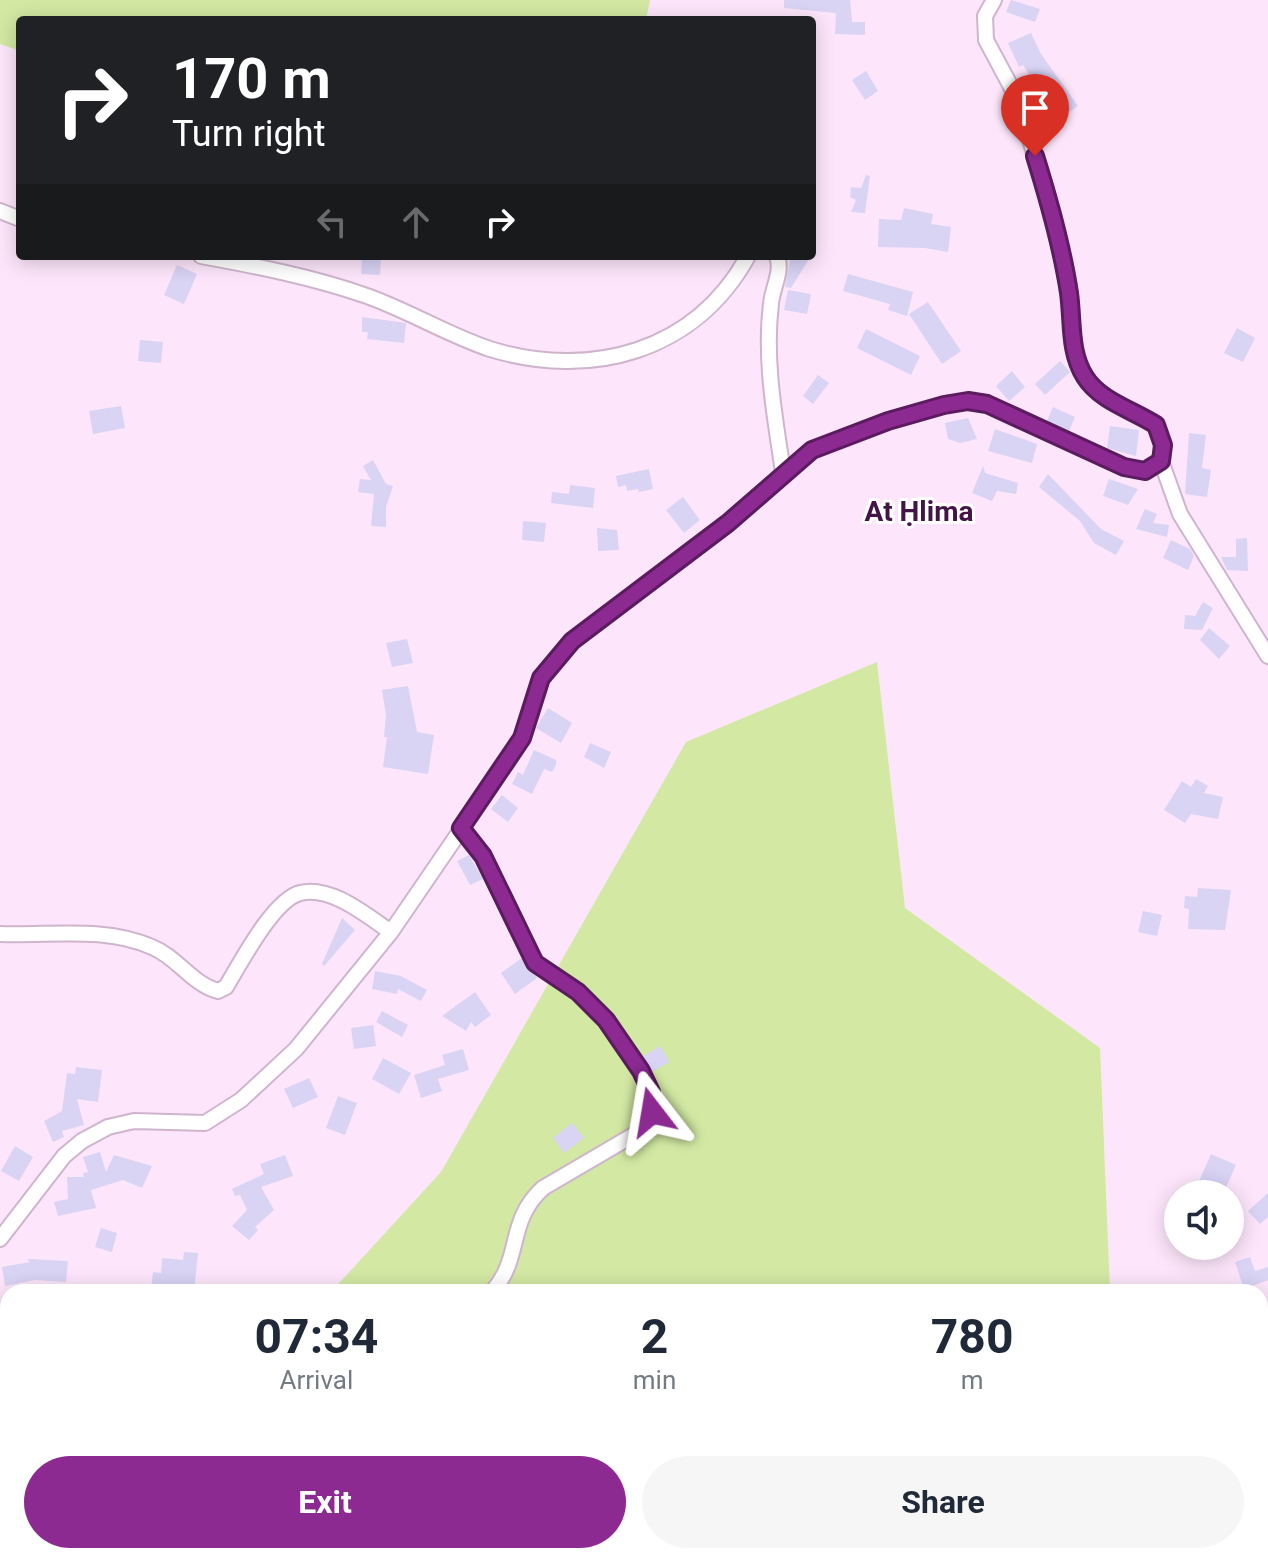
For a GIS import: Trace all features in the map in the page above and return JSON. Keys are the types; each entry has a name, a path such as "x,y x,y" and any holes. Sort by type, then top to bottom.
{"street":[{"path":"994,0 985,16 986,40 1017,98 1053,214 1069,293 1075,355 1086,379 1107,399 1156,425 1163,445 1161,461 1180,514 1268,656"},
{"path":"223,260 267,268 367,296 488,348 537,360 587,361 636,350 670,337 701,317 726,290 745,260"},
{"path":"778,260 780,266 770,305 772,399 783,472"},
{"path":"0,1239 64,1156 82,1141 108,1127 134,1121 205,1123 241,1100 296,1049 391,932 522,738 541,678 572,641 728,523 783,472 812,450 888,421 968,401 987,404 1124,467 1145,471 1161,461"},
{"path":"461,828 483,856 535,963 578,992 606,1020 641,1071 651,1092 652,1112 642,1130 543,1188 531,1199 519,1217 509,1270 498,1284"},
{"path":"0,934 93,933 122,938 151,946 171,957 207,988 218,991 226,987 266,925 299,893 328,896 346,903 391,932"}],"green space":[{"path":"0,0 650,0 647,16 16,16 16,50 0,44"},
{"path":"877,662 905,908 1100,1048 1110,1284 338,1284 441,1172 686,742"}],"building":[{"path":"784,0 850,0 852,22 865,22 865,35 835,34 836,13 784,8"},
{"path":"1011,0 1040,9 1035,22 1006,12"},
{"path":"1031,33 1041,54 1078,106 1059,119 1023,65 1019,67 1008,43"},
{"path":"866,71 878,91 865,100 852,80"},
{"path":"866,175 870,176 865,213 851,212 856,200 850,197 851,187 861,188"},
{"path":"904,208 933,214 931,224 951,227 948,252 878,247 879,219 901,220"},
{"path":"362,260 381,260 380,275 361,274"},
{"path":"790,260 808,260 791,288 785,287"},
{"path":"177,265 197,274 184,304 164,295"},
{"path":"848,274 913,292 907,316 888,310 890,304 843,291"},
{"path":"788,290 811,294 807,314 784,310"},
{"path":"928,302 961,351 942,364 909,314"},
{"path":"362,317 406,323 404,343 367,339 368,332 362,332"},
{"path":"1237,328 1255,338 1243,362 1224,353"},
{"path":"866,329 920,356 911,375 857,348"},
{"path":"140,340 163,342 161,363 138,361"},
{"path":"1060,361 1070,372 1045,395 1035,384"},
{"path":"1012,371 1025,387 1009,401 996,386"},
{"path":"818,375 829,383 813,404 803,396"},
{"path":"121,406 125,428 93,434 89,411"},
{"path":"1053,407 1075,417 1069,431 1047,421"},
{"path":"968,418 977,439 960,443 948,439 945,423"},
{"path":"1110,426 1139,430 1136,456 1107,448"},
{"path":"995,429 1037,444 1032,463 988,451"},
{"path":"1189,433 1206,435 1202,468 1211,470 1207,497 1185,494"},
{"path":"373,460 386,484 393,486 386,507 386,527 371,526 374,494 358,492 360,479 371,480 363,466"},
{"path":"983,466 985,473 1018,483 1016,494 997,491 992,501 972,493"},
{"path":"649,469 653,489 639,492 638,489 627,491 626,485 618,487 616,476"},
{"path":"1048,474 1101,529 1124,541 1116,555 1094,543 1080,521 1039,487"},
{"path":"1109,479 1138,489 1128,505 1103,496"},
{"path":"570,485 595,488 593,508 551,503 552,492 569,494"},
{"path":"683,497 700,520 684,533 666,510"},
{"path":"1145,509 1157,514 1153,523 1169,525 1167,537 1136,529"},
{"path":"523,521 546,523 544,542 522,540"},
{"path":"597,528 617,530 619,550 598,551"},
{"path":"1247,538 1248,571 1227,570 1221,557 1236,557 1236,539"},
{"path":"1171,540 1190,549 1194,556 1188,570 1163,558"},
{"path":"1203,602 1213,608 1202,630 1184,629 1185,615 1195,616"},
{"path":"1209,628 1230,646 1219,659 1200,640"},
{"path":"407,639 413,663 392,667 386,643"},
{"path":"408,686 417,732 434,735 428,774 383,767 387,737 384,737 386,715 382,690"},
{"path":"548,708 572,723 561,743 536,728"},
{"path":"590,743 611,752 604,768 584,757"},
{"path":"534,750 556,760 556,765 552,772 544,769 532,794 512,784 518,772 523,775"},
{"path":"1196,779 1208,786 1204,793 1223,797 1218,819 1191,814 1185,823 1164,810 1182,781 1191,787"},
{"path":"502,795 518,808 508,822 491,809"},
{"path":"469,855 483,879 470,885 457,861"},
{"path":"1198,888 1231,890 1225,930 1188,929 1189,909 1184,908 1185,896 1197,897"},
{"path":"1143,911 1162,915 1157,936 1138,932"},
{"path":"342,918 355,930 324,966 322,964"},
{"path":"522,958 537,978 515,994 501,973"},
{"path":"375,971 401,976 427,990 421,1001 398,989 397,994 372,989"},
{"path":"475,992 491,1015 475,1027 471,1022 466,1031 442,1016"},
{"path":"382,1011 408,1025 402,1037 376,1022"},
{"path":"373,1025 376,1046 354,1049 351,1028"},
{"path":"660,1046 669,1062 652,1072 643,1056"},
{"path":"463,1049 469,1070 438,1079 442,1091 421,1098 414,1075 445,1065 442,1055"},
{"path":"383,1058 411,1073 399,1094 372,1079"},
{"path":"76,1067 102,1070 98,1102 77,1099 84,1125 62,1131 64,1137 53,1142 44,1121 62,1111 67,1073 75,1074"},
{"path":"309,1078 318,1097 293,1108 284,1089"},
{"path":"338,1096 357,1103 345,1135 326,1128"},
{"path":"572,1123 584,1138 564,1153 553,1138"},
{"path":"15,1146 33,1157 19,1181 1,1171"},
{"path":"100,1152 106,1172 114,1155 152,1166 142,1188 123,1180 91,1190 96,1208 58,1216 54,1202 68,1199 67,1177 84,1177 83,1173 88,1172 83,1157"},
{"path":"1211,1154 1236,1165 1229,1180 1200,1180"},
{"path":"285,1155 293,1176 261,1187 274,1210 255,1227 258,1230 249,1240 232,1226 247,1210 240,1195 235,1196 232,1189 264,1174 260,1164"},
{"path":"1268,1193 1268,1217 1260,1224 1248,1211"},
{"path":"101,1228 117,1233 112,1252 95,1247"},
{"path":"184,1252 198,1253 195,1284 152,1284 153,1272 161,1273 162,1258 183,1260"},
{"path":"1250,1257 1255,1271 1268,1267 1268,1280 1242,1284 1235,1262"},
{"path":"27,1259 68,1261 66,1282 35,1280 5,1284 2,1267 30,1262"}],"district":[{"name":"At Ḥlima","path":"919,511"}],"route":[{"path":"652,1112 651,1092 641,1071 606,1020 578,992 535,963 483,856 461,828 522,738 541,678 572,641 728,523 783,472 812,450 888,421 968,401 987,404 1124,467 1145,471 1161,461 1163,445 1156,425 1107,399 1086,379 1075,355 1069,293 1053,214 1035,156"}]}
